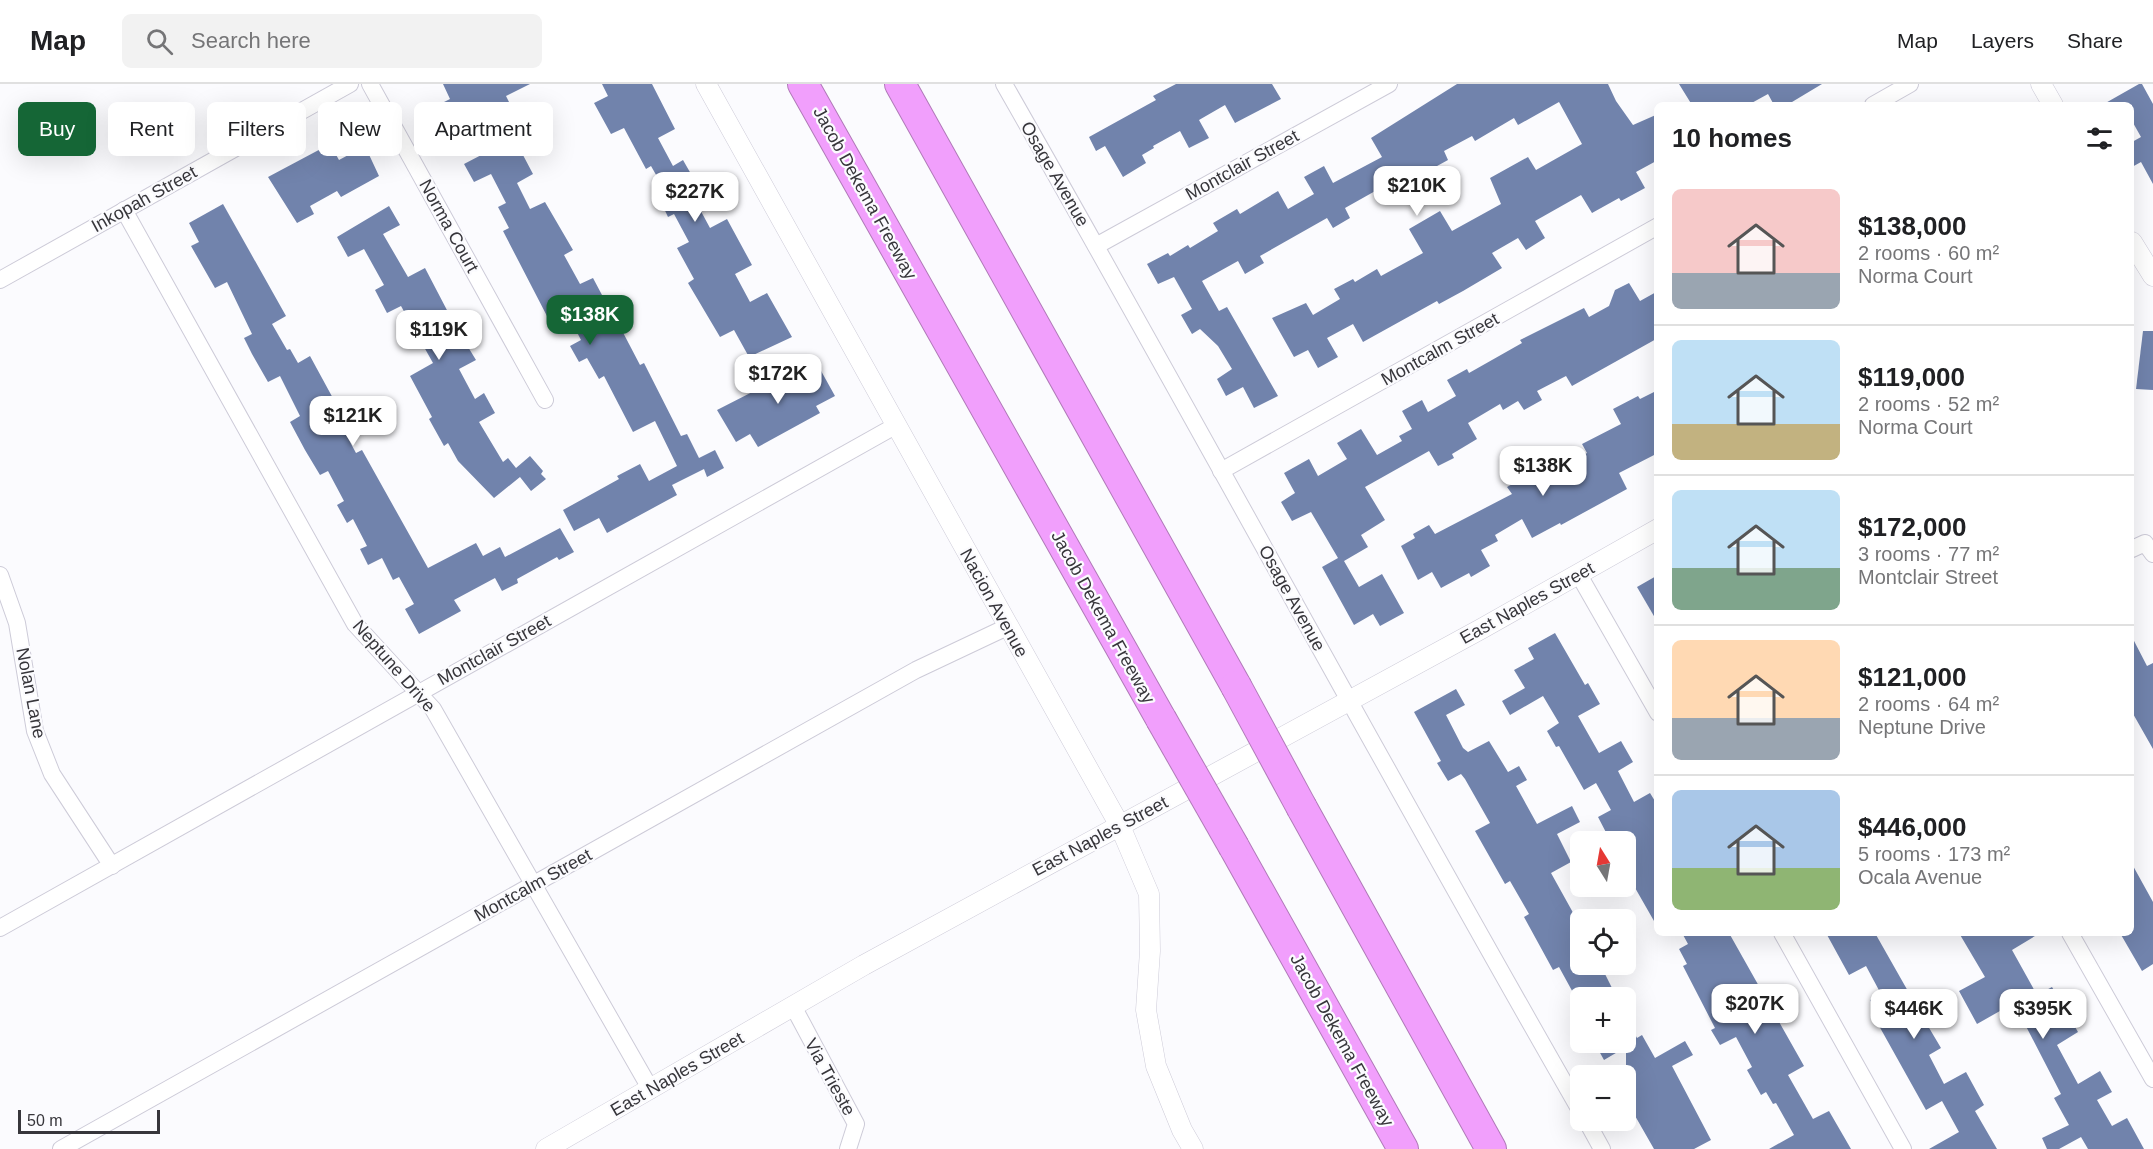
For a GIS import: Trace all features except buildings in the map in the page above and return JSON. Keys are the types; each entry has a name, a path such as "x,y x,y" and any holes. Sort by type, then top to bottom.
{"highway":[{"name":"Jacob Dekema Freeway","path":"803,84 1403,1149"},
{"path":"900,84 1236,686 1483,1149"},
{"path":"1302,808 1491,1149"}],"street":[{"name":"Inkopah Street","path":"0,280 350,84"},
{"name":"Norma Court","path":"370,84 545,400"},
{"name":"Nacion Avenue","path":"706,84 1120,826 1149,894 1150,951 1146,1010 1156,1066 1182,1130 1193,1149"},
{"name":"Osage Avenue","path":"1004,84 1386,770 1570,1093"},
{"name":"Montclair Street","path":"1096,246 1389,84"},
{"path":"1878,102 1910,84"},
{"path":"2041,84 2051,102"},
{"name":"Neptune Drive","path":"124,210 355,624 394,669 420,692 433,708 651,1090"},
{"name":"Montcalm Street","path":"1221,471 1654,228"},
{"path":"2139,250 2153,276"},
{"name":"Montclair Street","path":"0,928 895,426"},
{"name":"East Naples Street","path":"546,1149 793,1006 1020,879 1579,575 1654,531"},
{"path":"2134,548 2145,543 2153,554"},
{"name":"Nolan Lane","path":"0,575 17,623 35,731 52,774 112,866"},
{"path":"1579,575 1654,706"},
{"name":"Montcalm Street","path":"61,1149 916,670 1007,627"},
{"path":"1784,936 1903,1149"},
{"path":"2072,936 2153,1079"},
{"name":"Via Trieste","path":"793,1006 856,1124 848,1149"},
{"path":"1592,1131 1602,1149"}]}
